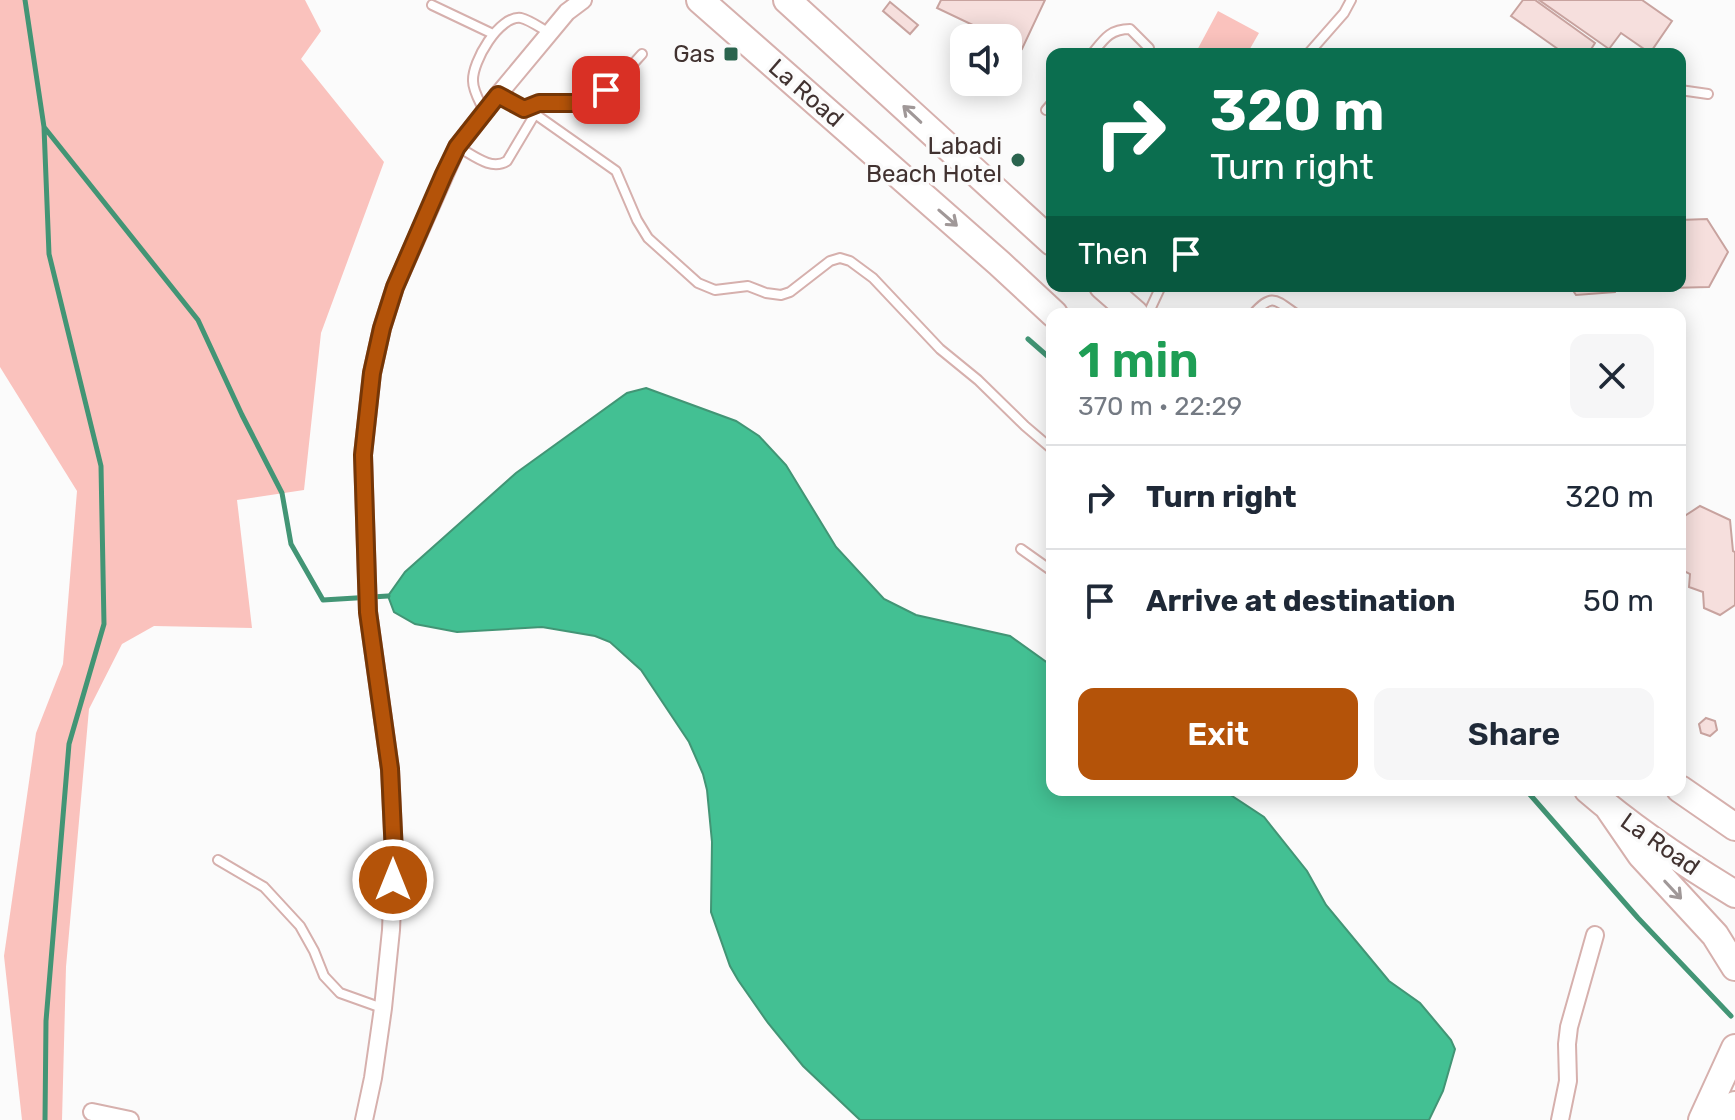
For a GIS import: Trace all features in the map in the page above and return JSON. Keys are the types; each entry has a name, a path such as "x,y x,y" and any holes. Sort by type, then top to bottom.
{"main road":[{"name":"La Road","path":"700,0 1048,308"},
{"path":"787,0 1046,237"},
{"path":"1110,292 1128,308"},
{"path":"1686,793 1735,827"},
{"name":"La Road","path":"1598,798 1702,874 1735,894"},
{"path":"1598,798 1641,855 1715,935 1735,967"},
{"path":"1702,1120 1735,1048"},
{"path":"1729,1120 1735,1105"}],"street":[{"path":"364,1120 383,1008 391,930 394,854 390,769 368,612 363,455 372,373 395,287 457,147 570,6 583,0"},
{"path":"1560,1120 1568,1081 1569,1027 1595,935"},
{"path":"92,1112 130,1120"}],"lane":[{"path":"1313,48 1344,13 1351,0"},
{"path":"432,5 493,34"},
{"path":"484,112 472,80 477,62 493,34 509,21 521,18 550,33"},
{"path":"1097,48 1118,29 1130,29 1149,48"},
{"path":"524,109 539,103 575,103 606,90 642,54"},
{"path":"1686,91 1708,94"},
{"path":"498,95 535,114 616,171 648,238 698,283 715,290 748,286 781,295 790,292 830,261 840,258 850,261 873,278 940,349 1046,443"},
{"path":"457,147 491,165 500,166 507,161 535,114"},
{"path":"1258,308 1271,300 1287,308"},
{"path":"1021,549 1046,567"},
{"path":"218,860 264,887 300,926 324,976 340,993 383,1008"}],"shaded area":[{"path":"0,0 305,0 321,31 301,59 384,162 321,333 304,490 237,500 252,628 154,626 122,644 89,709 66,967 62,1120 22,1120 4,956 36,733 63,664 77,491 0,367"},
{"path":"1218,11 1259,33 1250,48 1198,48"},
{"path":"646,388 736,421 759,436 786,465 836,547 884,599 916,615 1010,636 1046,662 1046,796 1232,796 1264,817 1307,871 1326,905 1389,981 1420,1003 1451,1040 1455,1049 1443,1091 1429,1120 860,1120 803,1066 768,1023 730,966 711,912 712,842 703,774 689,742 641,670 610,642 595,636 542,627 457,632 415,624 394,612 388,596 405,572 516,473 627,393"}],"building":[{"path":"941,0 1045,0 1022,49 1022,24 971,24 937,8"},
{"path":"1523,0 1535,0 1595,43 1592,48 1556,48 1511,16"},
{"path":"1539,0 1642,0 1672,21 1653,48 1643,48 1621,33 1608,48"},
{"path":"890,2 918,25 910,34 883,11"},
{"path":"1707,219 1728,252 1709,287 1686,288 1686,220"},
{"path":"1574,292 1615,292 1576,295"},
{"path":"1700,506 1730,520 1735,552 1735,605 1720,615 1704,608 1703,592 1689,587 1686,515"},
{"path":"1706,718 1715,721 1717,730 1710,736 1701,733 1699,724"}],"waterway":[{"path":"25,0 44,127 198,320 282,493 291,544 323,600 388,596"},
{"path":"44,127 49,254 101,466 104,624 69,744 46,1021 45,1120"},
{"path":"1028,339 1046,355"},
{"path":"1531,796 1638,918 1731,1016"}],"place":[{"name":"Gas","path":"731,54"},
{"name":"Labadi Beach Hotel","path":"1018,160"}],"route":[{"path":"393,880 390,769 368,612 363,455 372,373 382,328 395,287 457,147 498,95 524,109 539,103 575,103 606,90"}]}
